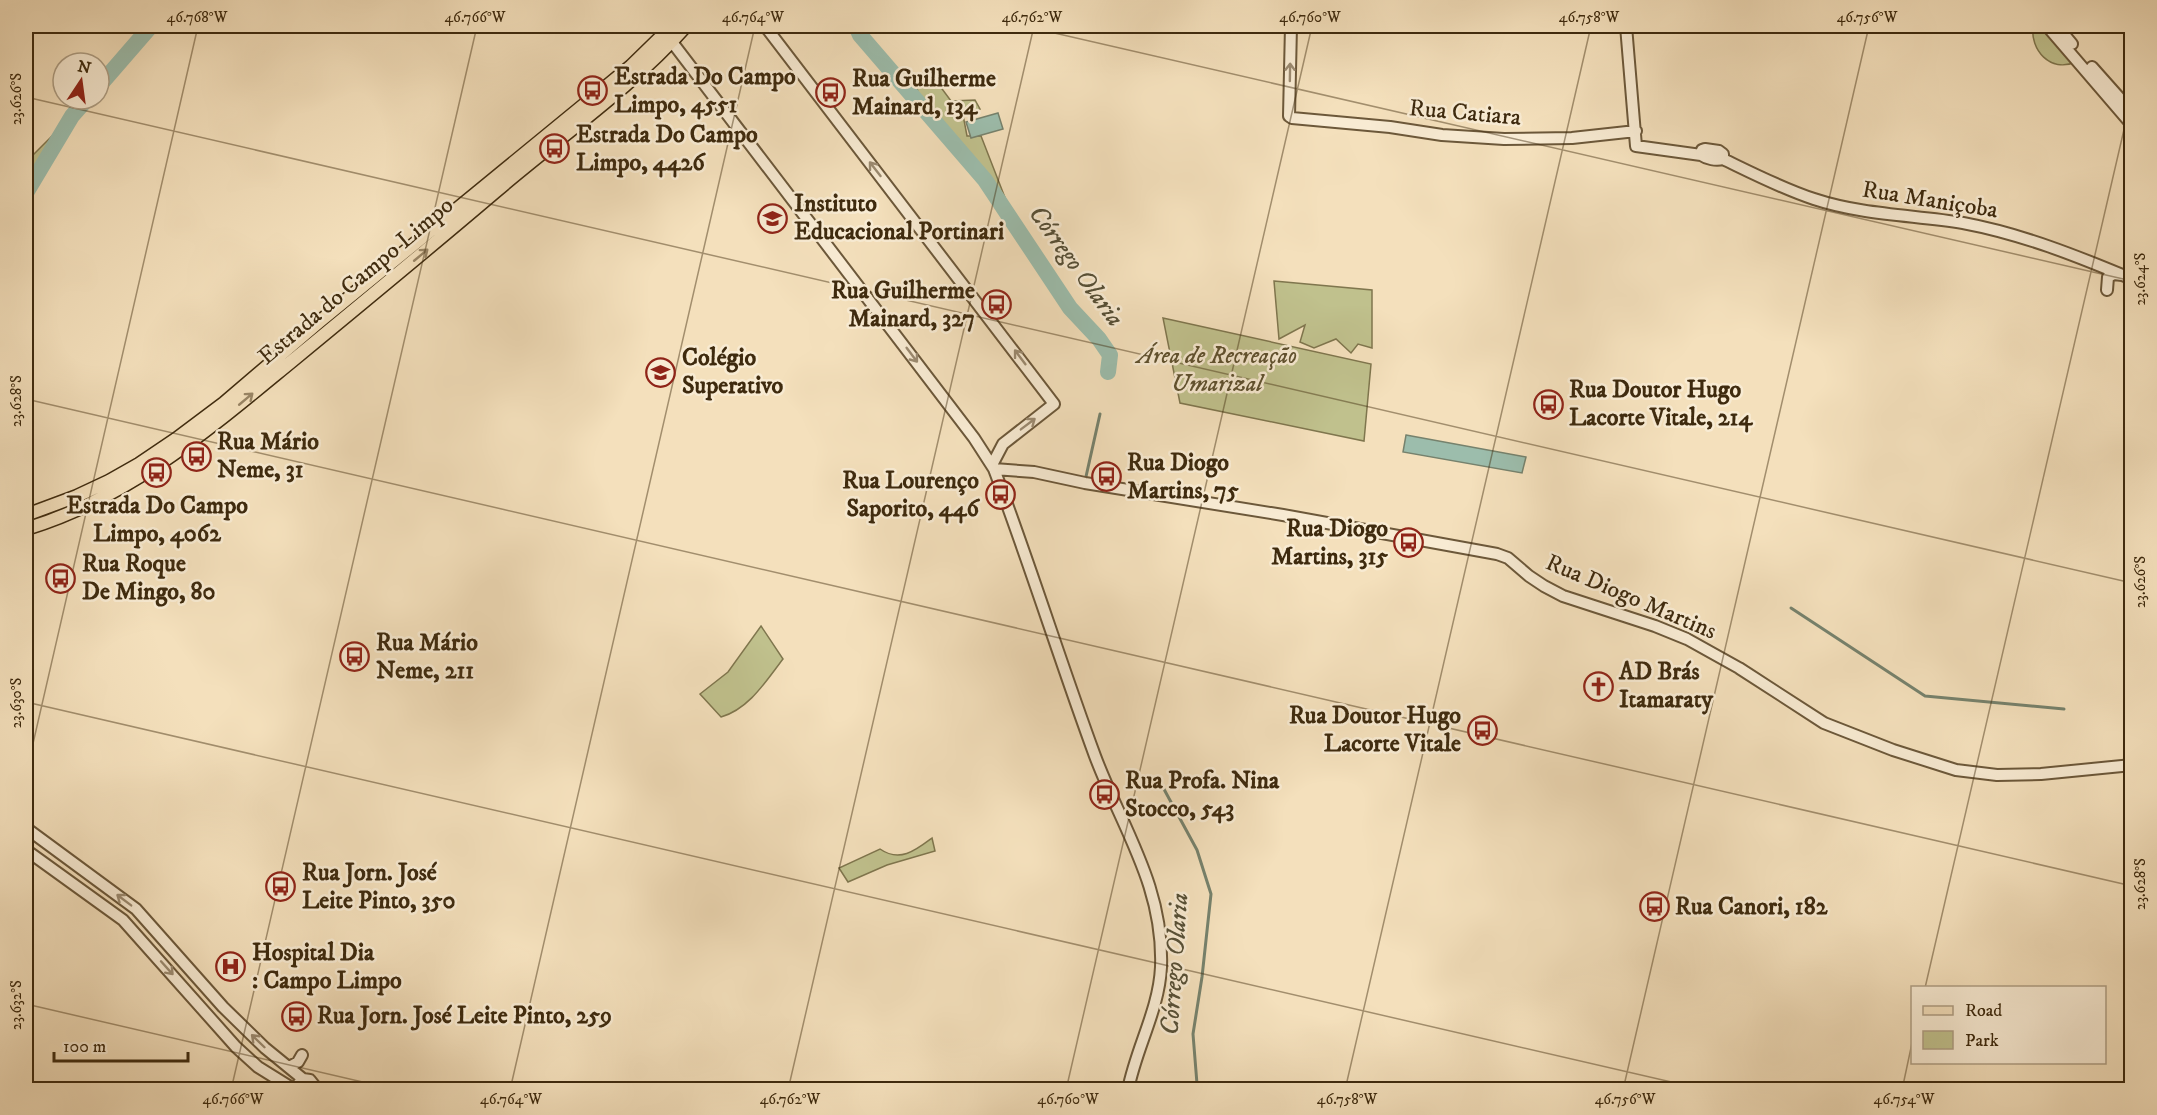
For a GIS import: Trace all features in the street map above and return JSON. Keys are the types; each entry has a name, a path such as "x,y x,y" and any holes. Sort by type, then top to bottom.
{"main road":[{"name":"Estrada do Campo Limpo","path":"26,515 76,496 139,464 224,403 622,73 672,26"},
{"name":"Estrada do Campo Limpo","path":"26,529 81,508 114,492 143,476 200,436 518,172 579,125 672,42 686,26"}],"street":[{"path":"765,26 1054,404 1003,444 993,467"},
{"name":"Rua Catiara","path":"1291,26 1290,118 1390,127 1442,135 1504,139 1572,138 1636,131"},
{"path":"1626,26 1636,131"},
{"path":"2047,26 2132,124"},
{"path":"2057,26 2132,112"},
{"path":"672,42 974,438 993,467 1093,751 1150,885 1161,950 1159,983 1152,1015 1128,1089"},
{"name":"Rua Maniçoba","path":"1636,131 1636,146 1723,159 1802,195 1859,210 1999,231 2039,242 2127,277"},
{"path":"2107,290 2108,277 2114,274 2127,277"},
{"path":"974,438 1003,444"},
{"name":"Rua Diogo Martins","path":"993,467 1034,472 1085,483 1283,515 1497,554 1508,558 1528,576 1563,596 1655,626 1710,651 1801,710 1839,730 1956,770 2019,775 2132,765"},
{"path":"26,828 136,909 223,1007 265,1048 289,1067 299,1086"},
{"path":"26,850 123,920 236,1047 258,1067 299,1086"},
{"path":"289,1067 298,1062 302,1055"},
{"path":"299,1086 310,1080 313,1089"}],"green space":[{"path":"2033,26 2045,26 2076,62 2067,65 2058,64 2044,57 2038,51 2035,43"},
{"path":"928,70 951,101 975,100 980,109 963,115 967,136 981,136 1011,213 989,194 918,93 915,78"},
{"path":"54,134 26,191 26,162"},
{"path":"1274,281 1372,290 1372,348 1358,344 1351,353 1336,339 1314,348 1300,342 1305,325 1279,339"},
{"name":"Área de Recreação Umarizal","path":"1163,318 1371,364 1364,441 1180,403"},
{"path":"761,626 783,659 748,701 740,708 721,717 700,694 728,672"},
{"path":"932,838 935,851 887,865 848,882 839,868 880,849 894,855 901,855 920,847"}],"shaded area":[{"path":"998,113 1003,129 971,138 966,122"},
{"path":"1406,435 1526,457 1522,473 1403,452"}],"waterway":[{"path":"111,72 151,26"},
{"name":"Córrego Olaria","path":"856,26 860,35 985,180 1070,308 1099,339 1110,355 1108,372"},
{"path":"26,193 76,111"},
{"name":"Córrego Olaria","path":"1085,481 1100,414"},
{"path":"1791,608 1925,696 2064,709"},
{"name":"Córrego Olaria","path":"1159,780 1197,850 1211,894 1193,1034 1199,1090"}],"place":[{"name":"Estrada Do Campo Limpo, 4551","path":"593,91"},
{"name":"Rua Guilherme Mainard, 134","path":"831,93"},
{"name":"Estrada Do Campo Limpo, 4426","path":"555,149"},
{"name":"Instituto Educacional Portinari","path":"773,218"},
{"name":"Rua Guilherme Mainard, 327","path":"996,305"},
{"name":"Colégio Superativo","path":"661,372"},
{"name":"Rua Doutor Hugo Lacorte Vitale, 214","path":"1548,404"},
{"name":"Rua Mário Neme, 31","path":"196,456"},
{"name":"Estrada Do Campo Limpo, 4062","path":"157,473"},
{"name":"Rua Diogo Martins, 75","path":"1106,477"},
{"name":"Rua Lourenço Saporito, 446","path":"1000,495"},
{"name":"Rua Diogo Martins, 315","path":"1409,543"},
{"name":"Rua Roque De Mingo, 80","path":"61,578"},
{"name":"Rua Mário Neme, 211","path":"355,657"},
{"name":"AD Brás Itamaraty","path":"1598,686"},
{"name":"Rua Doutor Hugo Lacorte Vitale","path":"1482,730"},
{"name":"Rua Profa. Nina Stocco, 543","path":"1104,795"},
{"name":"Rua Jorn. José Leite Pinto, 350","path":"281,887"},
{"name":"Rua Canori, 182","path":"1654,907"},
{"name":"Hospital Dia : Campo Limpo","path":"231,967"},
{"name":"Rua Jorn. José Leite Pinto, 259","path":"296,1016"}]}
